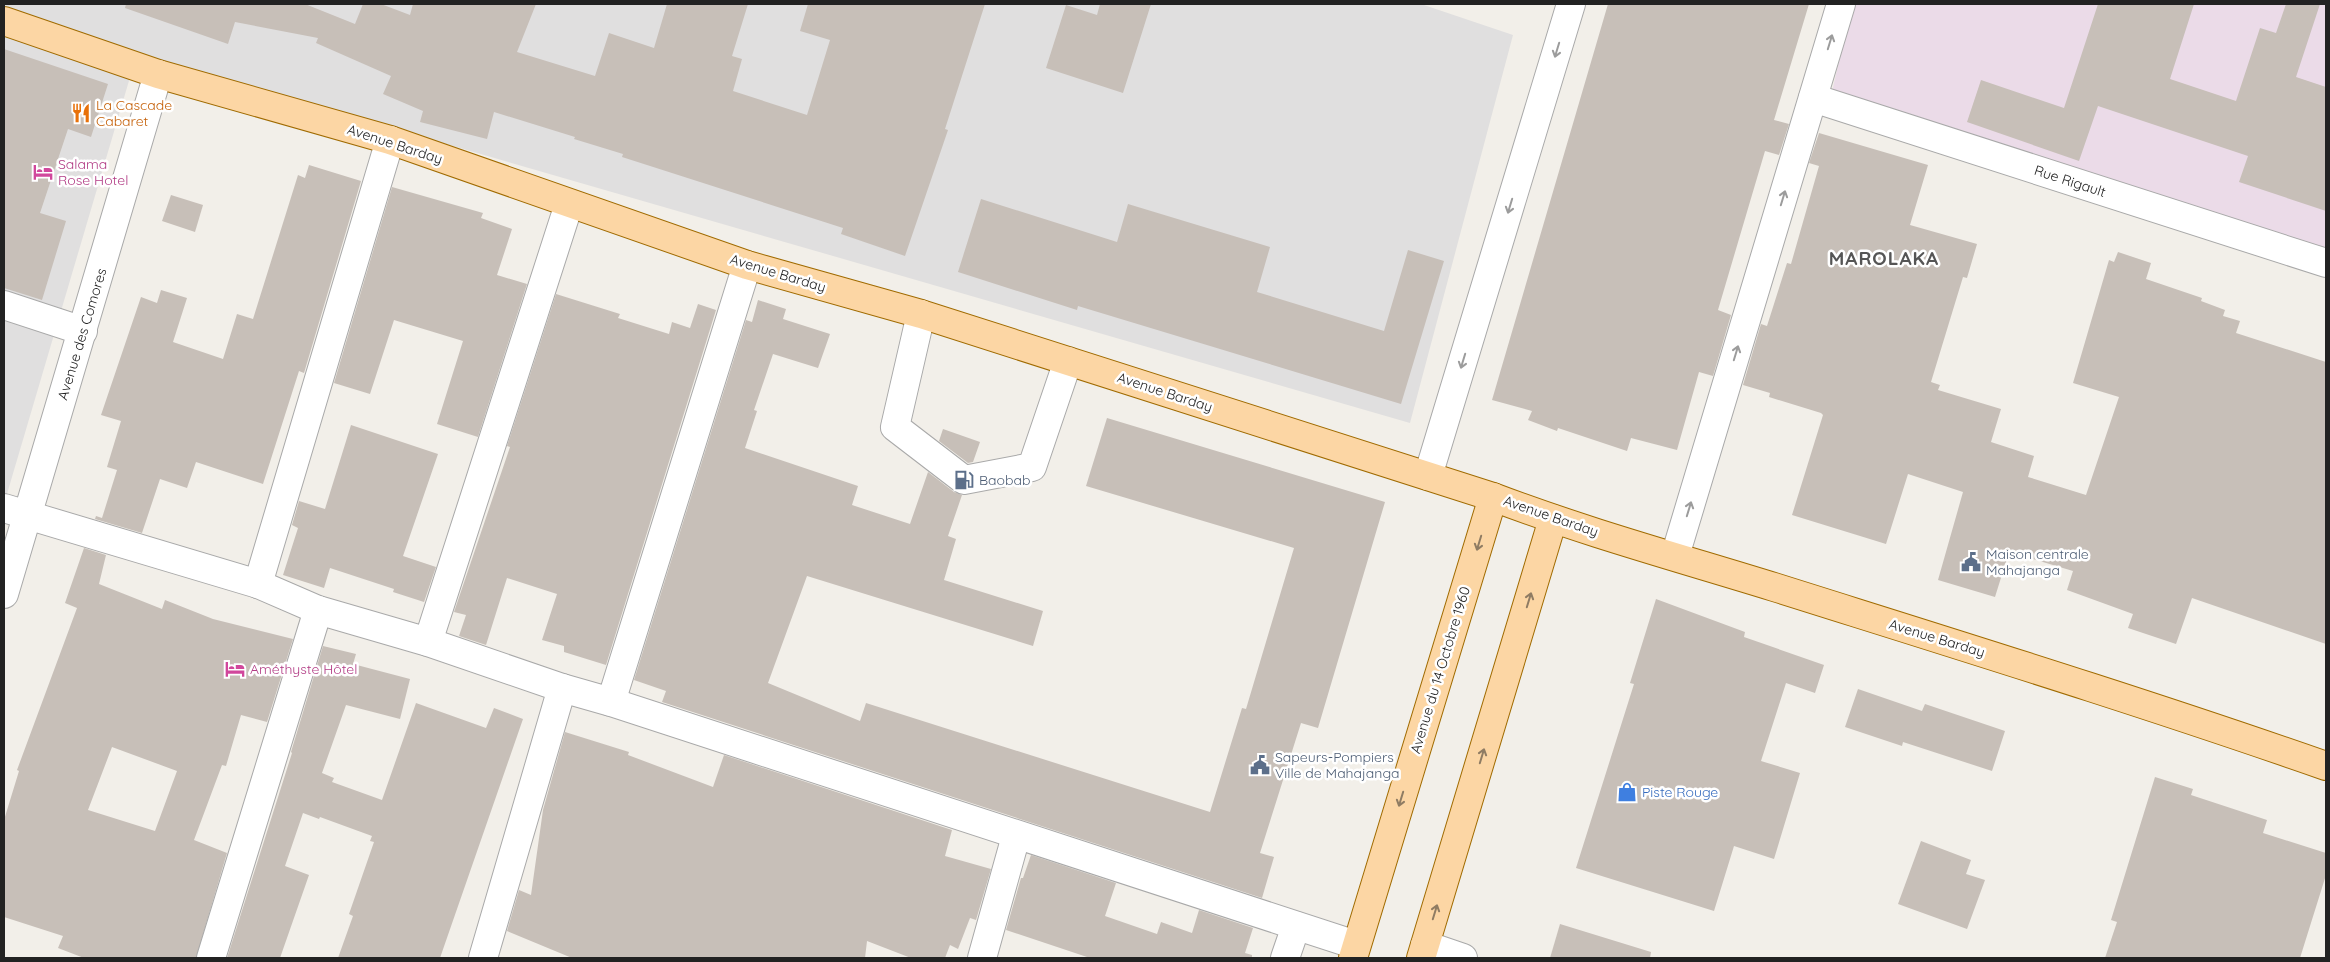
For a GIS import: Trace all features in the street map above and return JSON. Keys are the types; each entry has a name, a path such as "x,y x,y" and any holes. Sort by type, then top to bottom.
{"main road":[{"name":"Avenue Barday","path":"4,21 158,74 390,140 569,204 747,264 921,314 1493,497 1553,519 2166,710 2326,766"},
{"name":"Avenue du 14 Octobre 1960","path":"1355,952 1493,497"},
{"path":"1423,952 1553,519"}],"street":[{"path":"1428,476 1571,4"},
{"path":"1675,556 1841,4"},
{"name":"Avenue des Comores","path":"4,594 16,512 83,331 158,74"},
{"name":"Rue Rigault","path":"1813,98 2326,263"},
{"path":"258,584 390,140"},
{"path":"428,642 569,204"},
{"path":"611,702 747,264"},
{"path":"4,305 83,331"},
{"path":"921,314 896,427 964,480 1032,467 1068,361"},
{"path":"16,512 258,584 318,610 428,642 562,688 611,702 1296,926 1355,952"},
{"path":"211,958 318,610"},
{"path":"483,958 562,688"},
{"path":"982,958 1016,836"},
{"path":"1285,958 1296,926"},
{"path":"1423,952 1463,958"}],"shaded area":[{"path":"4,4 1421,4 1513,35 1410,423 49,29 136,57 4,504"},
{"path":"1852,4 2326,4 2326,248 1832,92"}],"building":[{"path":"126,4 305,4 355,24 363,4 381,4 410,15 413,4 536,4 517,52 595,76 609,33 654,48 667,4 748,4 732,56 742,59 733,91 807,115 830,40 800,31 808,4 985,4 945,129 948,130 905,256 841,234 843,228 622,157 623,154 574,139 575,137 494,112 487,139 420,122 423,111 383,94 391,76 316,43 318,38 235,22 228,44 125,8"},
{"path":"1100,4 1151,4 1123,93 1046,68 1066,5 1097,15"},
{"path":"1608,4 1809,4 1774,120 1789,124 1779,155 1765,151 1718,310 1731,315 1713,376 1699,372 1677,450 1631,438 1627,451 1558,428 1557,431 1528,420 1532,411 1492,400"},
{"path":"2098,4 2194,4 2170,79 2236,101 2260,28 2276,33 2286,4 2320,4 2296,77 2326,87 2326,211 2239,182 2248,156 2098,106 2079,161 1967,122 1981,80 2064,108"},
{"path":"4,49 108,84 91,137 68,129 40,213 66,221 42,300 4,288"},
{"path":"1819,133 1928,165 1910,225 1977,244 1967,278 1963,277 1931,382 1940,385 1938,390 2001,409 1991,442 2034,456 2028,477 2086,495 2119,397 2073,383 2109,260 2114,262 2118,252 2151,263 2146,279 2202,298 2201,301 2225,310 2223,316 2240,321 2236,333 2326,362 2326,644 2192,598 2176,644 2128,628 2133,614 2067,590 2073,571 2009,552 1995,597 1938,580 1963,492 1908,474 1886,544 1792,515 1823,415 1769,397 1770,393 1743,385 1761,324 1767,326 1787,263 1791,264 1819,166 1809,163"},
{"path":"309,165 361,181 304,373 299,371 263,484 196,462 187,488 160,479 142,533 95,519 96,516 102,518 117,470 107,467 121,421 101,415 141,297 157,303 161,290 187,298 173,342 223,359 237,314 253,319 298,175 305,178"},
{"path":"392,187 483,213 481,218 512,229 497,275 527,284 478,437 437,424 463,341 394,320 370,394 334,383"},
{"path":"171,195 203,205 195,232 162,221"},
{"path":"981,199 1117,242 1128,204 1270,247 1257,292 1384,331 1408,250 1444,261 1401,404 1078,306 1077,310 958,272"},
{"path":"556,294 620,314 618,318 669,334 672,322 690,328 698,304 716,310 606,665 564,652 564,646 542,640 557,594 507,578 486,645 459,636 466,615 454,612 510,447 507,446"},
{"path":"758,300 786,309 783,319 830,334 818,368 773,354 754,410 757,411 745,448 858,486 852,505 910,524 928,472 954,492 962,495 948,536 956,539 944,580 1043,611 1033,646 807,576 768,683 860,721 866,703 1210,812 1242,708 1246,709 1294,548 1086,486 1107,418 1385,502 1318,728 1301,723 1260,853 1274,857 1262,898 662,702 666,691 634,680 746,320 752,322"},
{"path":"351,425 438,454 403,556 436,567 424,602 393,592 394,589 330,568 324,588 283,575 298,528 292,525 299,501 325,509"},
{"path":"943,429 980,442 973,462 968,463 939,441"},
{"path":"84,548 106,555 99,584 162,609 165,600 213,619 293,639 267,722 241,715 226,766 222,765 194,840 227,853 196,958 84,958 58,948 63,936 4,917 4,820 19,771 17,770 77,608 65,603","holes":["112,747 177,771 155,831 88,810"]},
{"path":"1656,599 1745,632 1744,637 1824,665 1815,693 1786,683 1761,761 1800,773 1774,859 1734,846 1714,911 1576,868 1634,684 1630,683"},
{"path":"323,646 356,654 353,664 410,679 400,719 346,705 322,773 334,778 332,782 382,800 416,703 486,728 494,708 523,719 440,958 338,958 353,916 349,914 374,842 370,841 372,836 320,817 319,819 303,813 285,866 309,875 280,958 227,958 292,753"},
{"path":"1858,689 1922,711 1925,704 2005,731 1992,771 1903,742 1902,746 1845,727"},
{"path":"565,732 629,752 628,755 713,787 724,755 952,830 945,856 991,869 976,920 970,918 958,949 950,945 945,958 911,958 867,941 865,958 572,958 507,931 519,890 531,895 543,810"},
{"path":"2155,777 2193,789 2191,795 2267,820 2263,833 2326,853 2326,875 2300,958 2105,958 2117,922 2111,920"},
{"path":"1921,841 1971,860 1966,874 1985,880 1967,929 1898,904"},
{"path":"1031,855 1116,883 1105,916 1157,934 1161,922 1192,933 1199,910 1253,928 1245,953 1252,955 1252,958 1090,958 1006,930 1021,878 1023,878"},
{"path":"1560,924 1651,952 1650,958 1550,958"}],"place":[{"name":"La Cascade Cabaret","path":"81,113"},
{"name":"Salama Rose Hotel","path":"43,172"},
{"name":"Baobab","path":"964,480"},
{"name":"Maison centrale Mahajanga","path":"1971,562"},
{"name":"Améthyste Hôtel","path":"235,669"},
{"name":"Sapeurs-Pompiers Ville de Mahajanga","path":"1260,765"},
{"name":"Piste Rouge","path":"1627,792"}],"district":[{"name":"MAROLAKA","path":"1884,258"}]}
